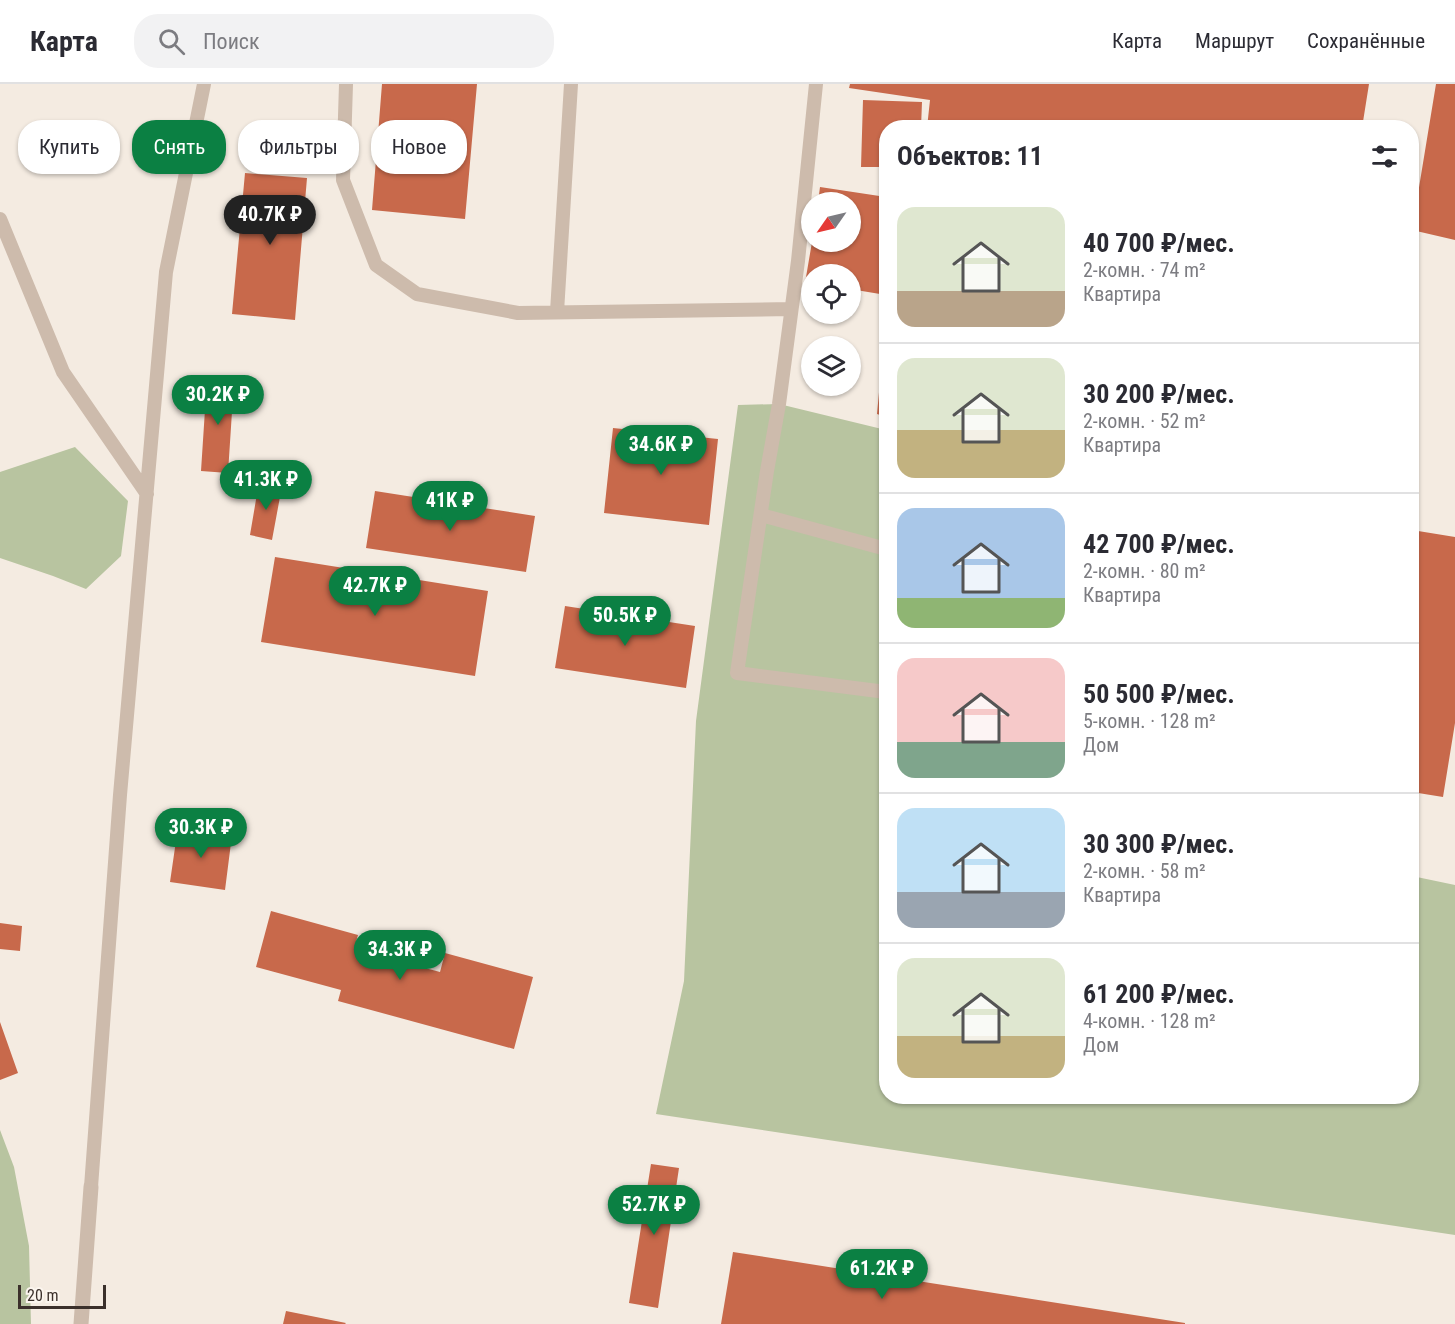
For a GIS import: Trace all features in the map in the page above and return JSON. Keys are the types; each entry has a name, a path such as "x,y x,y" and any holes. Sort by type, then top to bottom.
{"street":[{"path":"81,1324 91,1187"}],"lane":[{"path":"91,1187 120,795 166,272 204,84"},
{"path":"346,84 343,180 376,265 417,294 518,313 792,309"},
{"path":"557,312 571,84"},
{"path":"816,84 792,309 737,673 879,691"},
{"path":"0,219 63,372 147,494"},
{"path":"761,515 879,547"}],"green space":[{"path":"779,404 879,428 879,1104 1419,1104 1419,877 1455,885 1455,1235 656,1114 684,981 696,721 738,405"},
{"path":"75,447 128,501 121,556 86,589 0,558 0,472"},
{"path":"0,1130 14,1167 29,1246 31,1324 0,1324"}],"building":[{"path":"382,84 477,84 465,219 372,210 375,174 467,174 467,120 379,120"},
{"path":"850,84 1369,84 1363,120 928,120 930,100 849,88"},
{"path":"1436,84 1455,84 1455,240 1419,232 1419,187"},
{"path":"863,100 922,102 921,120 879,120 879,167 861,167"},
{"path":"245,174 307,178 295,320 232,314"},
{"path":"820,187 853,192 819,192"},
{"path":"861,193 879,196 879,294 861,291 861,264 808,264 810,252 861,252"},
{"path":"207,379 234,381 228,473 201,471"},
{"path":"613,428 718,439 709,525 604,513"},
{"path":"259,482 282,486 272,540 250,535"},
{"path":"375,491 535,516 526,572 366,548"},
{"path":"1419,531 1455,537 1455,723 1443,797 1419,793"},
{"path":"275,557 488,591 475,676 261,642"},
{"path":"565,606 695,626 686,688 555,668"},
{"path":"178,827 232,835 225,890 170,882"},
{"path":"271,911 358,935 354,949 440,972 445,953 533,977 514,1049 338,1001 341,990 256,967"},
{"path":"0,923 22,926 20,951 0,949"},
{"path":"0,1022 18,1073 0,1080"},
{"path":"651,1164 679,1168 658,1308 629,1303"},
{"path":"733,1252 1185,1323 1185,1324 721,1324"},
{"path":"286,1311 346,1323 283,1324"}]}
